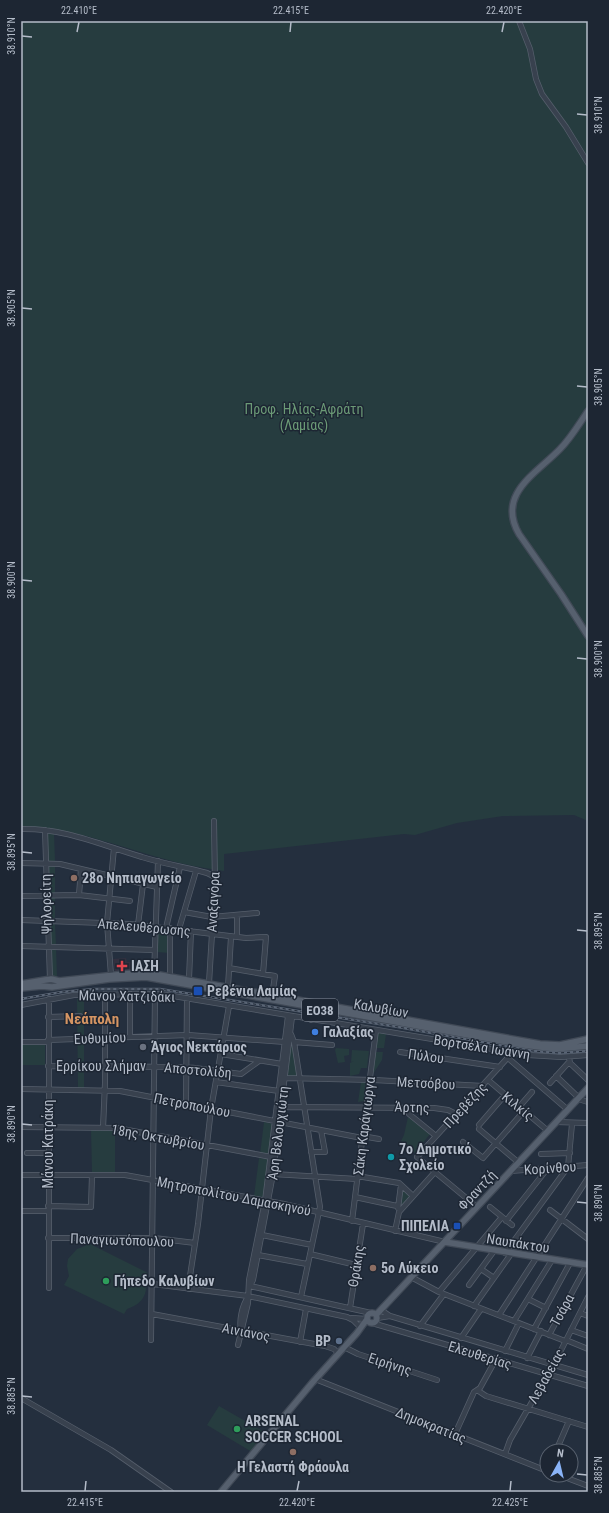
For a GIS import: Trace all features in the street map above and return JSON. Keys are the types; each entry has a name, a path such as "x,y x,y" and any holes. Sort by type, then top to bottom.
{"main road":[{"path":"588,411 560,449 522,484 514,500 512,512 515,526 519,534 588,636"},
{"name":"Καλυβίων","path":"21,984 51,979 60,980 134,973 314,1009 539,1048 559,1049 588,1046"},
{"name":"Καλυβίων","path":"21,988 121,978 170,976 228,988 540,1044 560,1045 588,1039"},
{"path":"51,979 47,983 51,986"},
{"name":"Φραντζή","path":"369,1321 375,1322 374,1314 382,1308 588,1088"},
{"name":"Ναυπάκτου","path":"444,1242 588,1265"},
{"path":"221,1492 315,1379 344,1346 369,1321 368,1314 374,1314"}],"street":[{"path":"519,21 530,49 536,79 542,94 566,127 588,163"},
{"name":"Αναξαγόρα","path":"209,984 215,878 214,821"},
{"path":"21,830 45,830 69,834 196,871 215,878"},
{"name":"Ψηλορείτη","path":"45,830 47,946 51,979"},
{"path":"111,975 107,923 114,848"},
{"path":"154,976 158,861"},
{"path":"21,863 46,863 81,869 157,887"},
{"path":"170,976 168,928 180,867"},
{"path":"79,894 81,869"},
{"path":"179,929 196,871"},
{"path":"138,925 143,884"},
{"path":"21,896 79,894 130,901"},
{"path":"184,912 212,917 257,913"},
{"path":"237,915 237,937"},
{"name":"Απελευθέρωσης","path":"21,920 138,925 179,929 231,937 266,938 263,974"},
{"path":"189,979 190,931"},
{"path":"228,988 231,937"},
{"path":"21,946 155,950"},
{"path":"229,968 275,976 272,996"},
{"path":"103,1128 105,1090 105,994"},
{"path":"130,994 130,1037"},
{"path":"151,1340 154,1238 153,1180 155,994"},
{"name":"Μάνου Χατζιδάκι","path":"21,1005 74,995 155,994 376,1030"},
{"path":"186,1104 188,1035 187,998"},
{"name":"Μάνου Κατράκη","path":"48,999 48,1288"},
{"path":"188,1289 196,1243 211,1109 229,1006"},
{"path":"311,1020 314,1009"},
{"path":"48,1017 80,1016"},
{"name":"Άρη Βελουχιώτη","path":"250,1286 253,1280 262,1235 271,1157 281,1107 290,1033 290,1016"},
{"name":"Άρη Βελουχιώτη","path":"250,1286 249,1280 274,1174 279,1091 290,1016"},
{"name":"Βορτσέλα Ιωάννη","path":"376,1030 569,1060 588,1055"},
{"name":"Σάκη Καράγιωργα","path":"352,1221 376,1030"},
{"path":"290,1033 294,1042 320,1204 300,1297"},
{"name":"Ευθυμίου","path":"21,1042 188,1035 285,1042"},
{"path":"294,1042 332,1046"},
{"name":"Πύλου","path":"400,1052 500,1067"},
{"name":"Πρεβέζης","path":"434,1173 417,1157 513,1052"},
{"path":"221,1054 282,1064"},
{"path":"508,1058 568,1110"},
{"path":"550,1083 569,1060 588,1080"},
{"name":"Αποστολίδη","path":"154,1066 187,1067 241,1074 259,1061"},
{"name":"Ερρίκου Σλήμαν","path":"48,1066 154,1066"},
{"path":"556,1076 579,1098 588,1102"},
{"name":"Μετσόβου","path":"284,1078 370,1080 483,1086"},
{"name":"Κιλκίς","path":"488,1080 548,1131"},
{"path":"216,1082 279,1091"},
{"name":"Πετροπούλου","path":"21,1090 105,1090 277,1121 307,1128 378,1139"},
{"path":"519,1107 532,1092"},
{"path":"505,1095 479,1127 496,1144 519,1163"},
{"name":"Άρτης","path":"281,1107 366,1106 443,1108 456,1114"},
{"path":"408,1107 409,1114 436,1136"},
{"path":"463,1142 483,1158 524,1111"},
{"path":"556,1122 572,1124 588,1123"},
{"path":"474,1306 494,1278 508,1253 568,1167 572,1124"},
{"name":"18ης Οκτωβρίου","path":"21,1127 103,1128 154,1134 271,1157"},
{"path":"311,1152 325,1152 321,1130"},
{"path":"27,1153 48,1153"},
{"path":"541,1154 570,1153"},
{"name":"Κορίνθου","path":"511,1170 588,1165"},
{"path":"506,1221 548,1168"},
{"path":"399,1212 434,1173 477,1207"},
{"path":"274,1174 357,1177 401,1184 413,1196"},
{"name":"Μητροπολίτου Δαμασκηνού","path":"21,1175 122,1175 267,1201 444,1242"},
{"path":"21,1211 91,1208 92,1175"},
{"path":"499,1315 588,1178"},
{"path":"395,1231 399,1212 398,1206 401,1184"},
{"path":"583,1186 588,1189"},
{"path":"355,1197 398,1206"},
{"path":"490,1207 512,1225"},
{"path":"550,1210 588,1239"},
{"path":"420,1326 442,1293 502,1217"},
{"name":"Θράκης","path":"350,1308 363,1224"},
{"path":"262,1235 312,1245"},
{"name":"Παναγιωτόπουλου","path":"48,1238 154,1238 196,1243"},
{"path":"469,1285 494,1251"},
{"path":"310,1254 356,1265"},
{"path":"258,1255 308,1264"},
{"path":"505,1351 528,1299 552,1260"},
{"path":"534,1329 570,1263"},
{"name":"Τσάρα","path":"549,1335 588,1265"},
{"path":"481,1269 494,1278"},
{"path":"411,1277 442,1293 481,1309 588,1349"},
{"path":"153,1284 248,1297 350,1318 360,1330"},
{"path":"238,1345 244,1302 248,1297 250,1286 374,1314 390,1316"},
{"name":"Λεβαδείας","path":"504,1454 510,1440 553,1366 588,1298"},
{"path":"528,1299 546,1308"},
{"name":"Ελευθερίας","path":"382,1308 390,1316 420,1326 588,1375"},
{"path":"300,1342 306,1309"},
{"path":"461,1338 481,1309"},
{"path":"580,1313 588,1316"},
{"name":"Αινιάνος","path":"152,1314 331,1348 338,1353"},
{"name":"Ελευθερίας","path":"350,1318 369,1321 588,1386"},
{"path":"571,1330 588,1336"},
{"path":"527,1358 541,1331"},
{"name":"Ειρήνης","path":"344,1346 358,1354 437,1380"},
{"path":"455,1434 473,1394 480,1388 496,1359"},
{"name":"Δημοκρατίας","path":"315,1379 539,1468"},
{"path":"477,1390 486,1396 588,1427"},
{"path":"21,1398 111,1450 171,1492"},
{"path":"559,1443 569,1421"}],"shaded area":[{"name":"ΙΑΣΗ","path":"126,958 127,962 131,962 131,971 115,972 113,959"}],"green space":[{"name":"Προφ. Ηλίας-Αφράτη (Λαμίας)","path":"21,21 588,21 588,821 574,815 503,816 457,823 415,835 404,834 224,854 224,871 177,862 75,833 39,828 21,828"},
{"path":"48,832 54,833 55,861 48,861"},
{"path":"48,865 55,865 55,893 49,894"},
{"path":"49,896 55,896 55,920 50,920"},
{"path":"50,924 55,924 56,945 50,945"},
{"path":"158,930 169,931 169,953 157,952"},
{"path":"50,948 56,948 57,978 51,976"},
{"path":"84,998 84,1090 78,1089 77,999"},
{"path":"378,1033 386,1034 384,1048 376,1048"},
{"path":"292,1043 298,1077 286,1077"},
{"path":"21,1044 45,1044 45,1065 21,1065"},
{"path":"336,1048 349,1049 349,1055 344,1056 345,1062 338,1063 335,1050"},
{"path":"352,1050 369,1051 367,1068 361,1068 359,1074 350,1076 350,1063 354,1061 351,1062"},
{"path":"375,1052 383,1052 382,1060 373,1074"},
{"path":"361,1082 366,1082 364,1101 358,1102"},
{"path":"408,1117 430,1134 415,1153 401,1141"},
{"path":"264,1122 273,1124 269,1155 260,1154"},
{"path":"91,1130 115,1130 115,1172 92,1172"},
{"path":"259,1158 268,1159 264,1197 254,1196"},
{"path":"402,1189 412,1198 403,1207 400,1206"},
{"name":"Γήπεδο Καλυβίων","path":"90,1244 148,1273 145,1277 146,1288 144,1297 133,1307 127,1309 124,1314 64,1285 69,1276 67,1266 68,1259 77,1249"},
{"name":"ARSENAL SOCCER SCHOOL","path":"219,1406 266,1433 252,1452 207,1425"}],"railway":[{"path":"21,999 62,992 94,989 160,989 398,1027 533,1051 559,1053 588,1051"}],"place":[{"name":"28ο Νηπιαγωγείο","path":"74,878"},
{"name":"ΙΑΣΗ","path":"122,966"},
{"name":"Ρεβένια Λαμίας","path":"198,991"},
{"name":"Γαλαξίας","path":"315,1032"},
{"name":"Άγιος Νεκτάριος","path":"143,1047"},
{"name":"7ο Δημοτικό Σχολείο","path":"391,1157"},
{"name":"ΠΙΠΕΛΙΑ","path":"457,1226"},
{"name":"5ο Λύκειο","path":"373,1268"},
{"name":"Γήπεδο Καλυβίων","path":"106,1281"},
{"name":"BP","path":"339,1341"},
{"name":"ARSENAL SOCCER SCHOOL","path":"237,1429"},
{"name":"Η Γελαστή Φράουλα","path":"293,1452"}],"district":[{"name":"Νεάπολη","path":"92,1019"}]}
